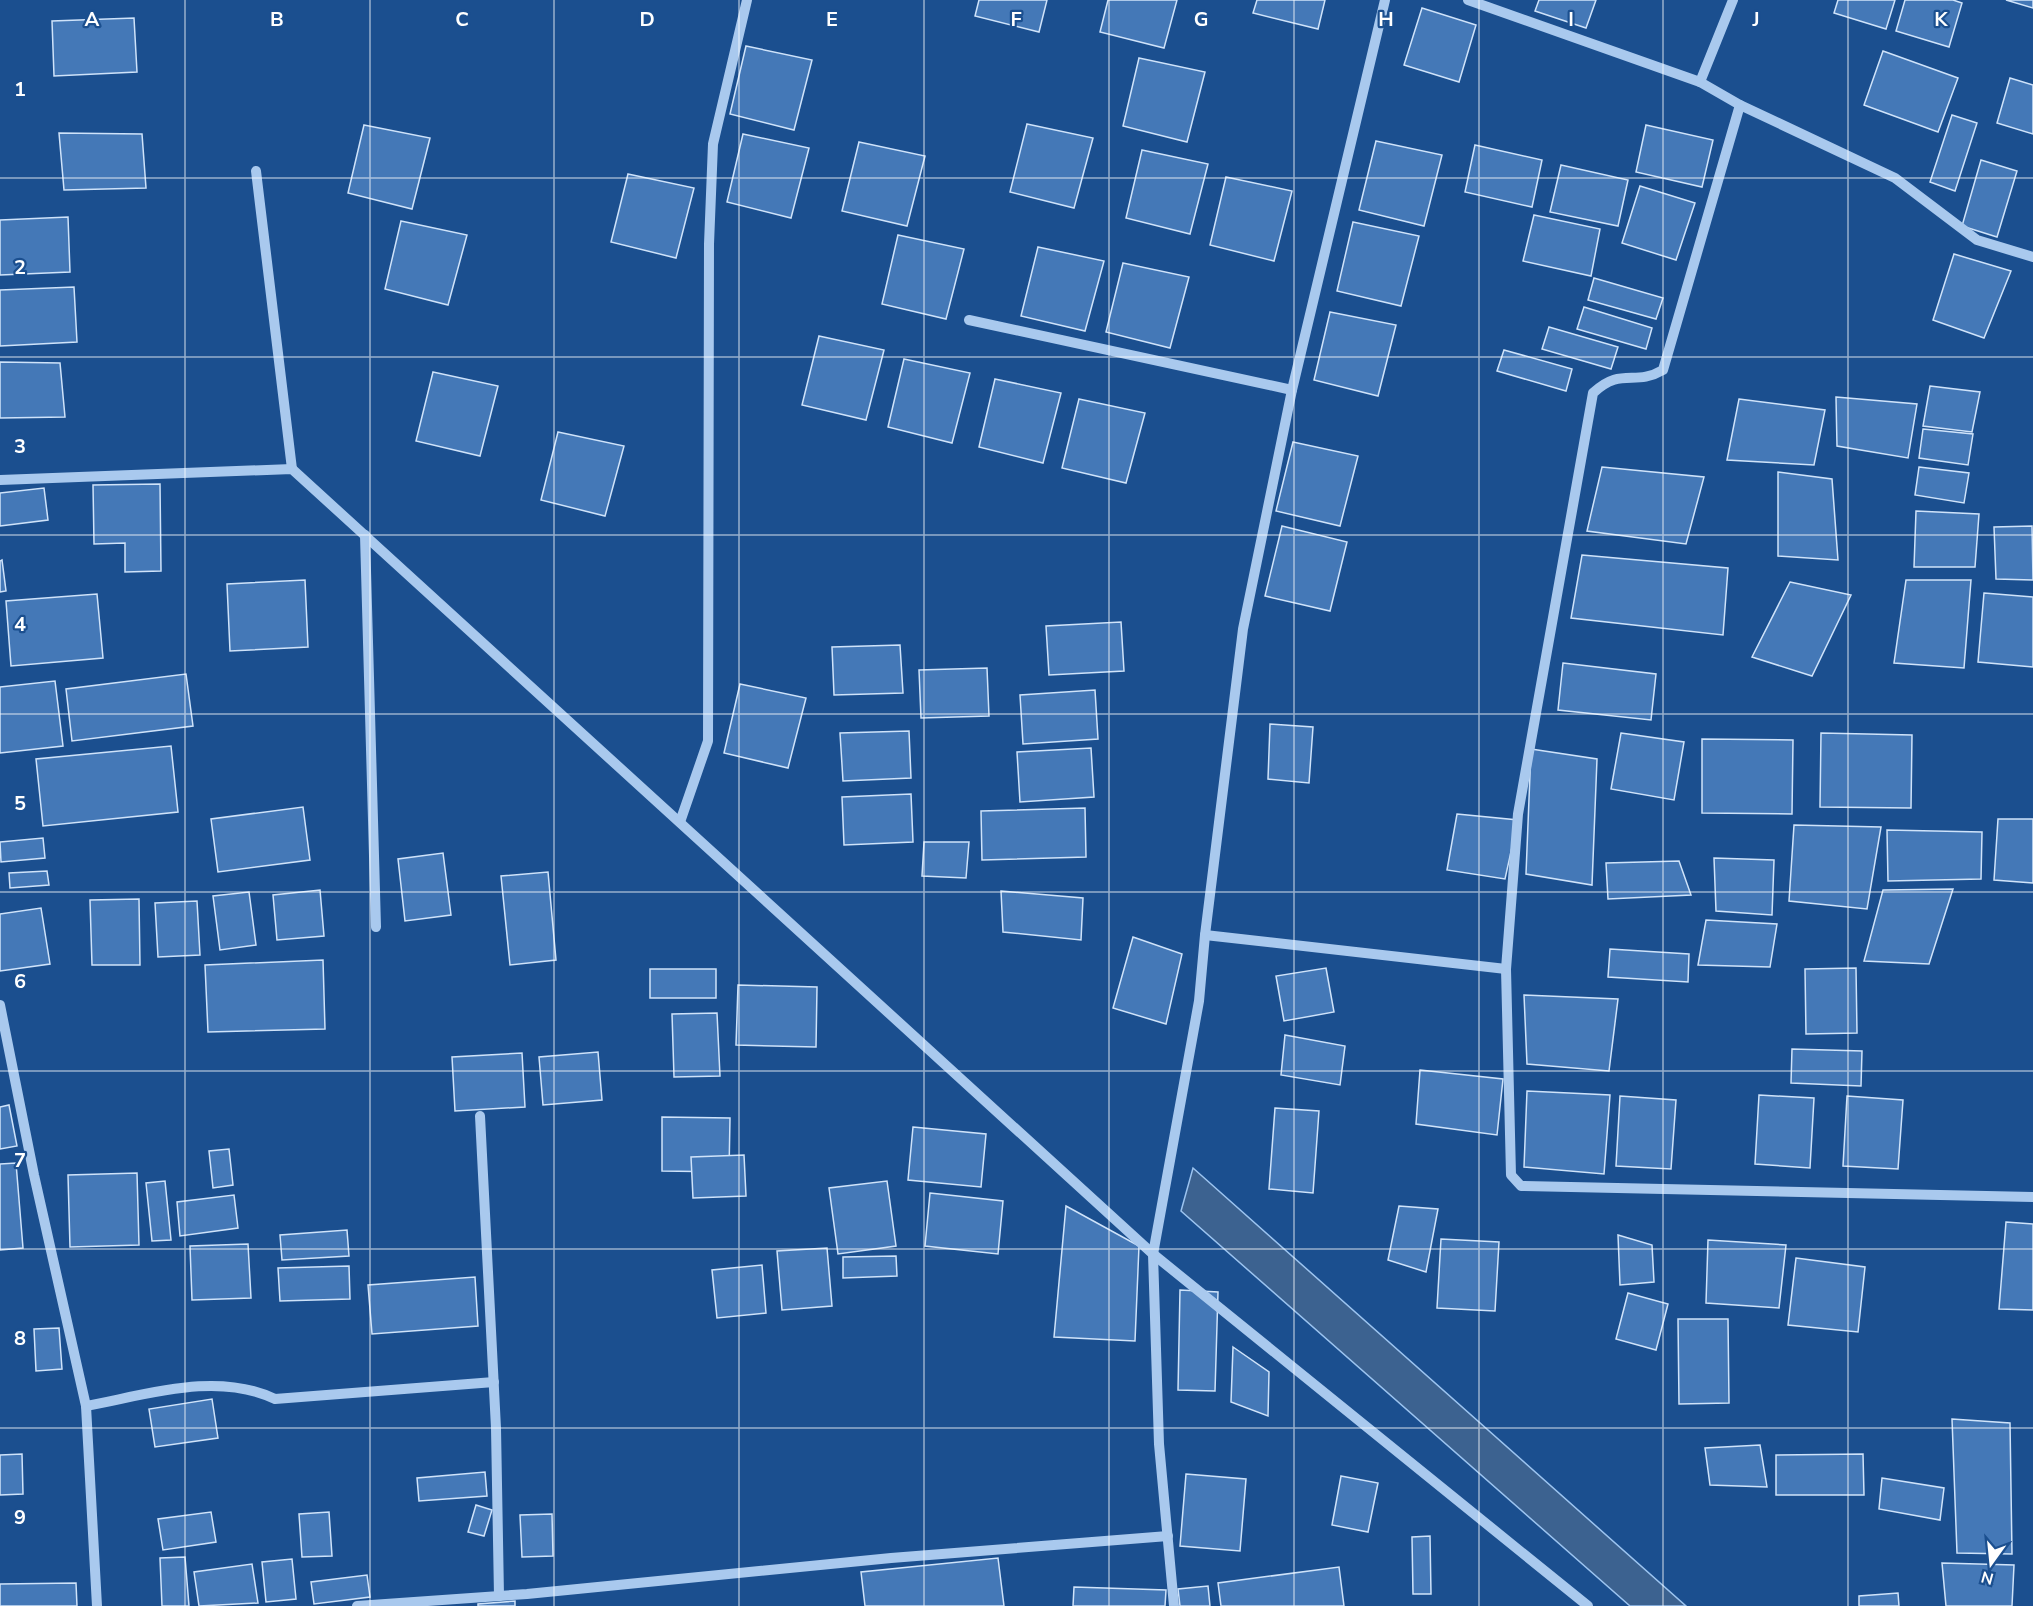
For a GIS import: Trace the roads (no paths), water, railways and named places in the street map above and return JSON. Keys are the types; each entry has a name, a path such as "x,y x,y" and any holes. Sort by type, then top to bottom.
{"street":[{"path":"680,822 708,741 709,244 713,144 747,0"},
{"path":"1174,1606 1159,1444 1153,1254 1199,1001 1243,628 1292,390 1385,0"},
{"path":"1468,0 1700,82 1740,105 1895,178 1977,240 2033,257"},
{"path":"1700,82 1733,0"},
{"path":"1740,105 1663,370 1649,378 1616,377 1605,382 1593,393 1518,814 1506,969 1511,1175 1521,1186 2033,1197"},
{"path":"256,171 292,469 1153,1254 1588,1606"},
{"path":"969,321 1292,390"},
{"path":"0,480 292,469"},
{"path":"365,535 376,927"},
{"path":"1205,935 1506,969"},
{"path":"0,1005 34,1175 86,1407 97,1606"},
{"path":"480,1116 494,1382 499,1596"},
{"path":"86,1407 186,1388 231,1385 255,1389 275,1399 494,1382"},
{"path":"357,1606 499,1596 902,1557 1168,1536"}],"water":[{"path":"1193,1168 1686,1606 1630,1606 1181,1211"}]}
